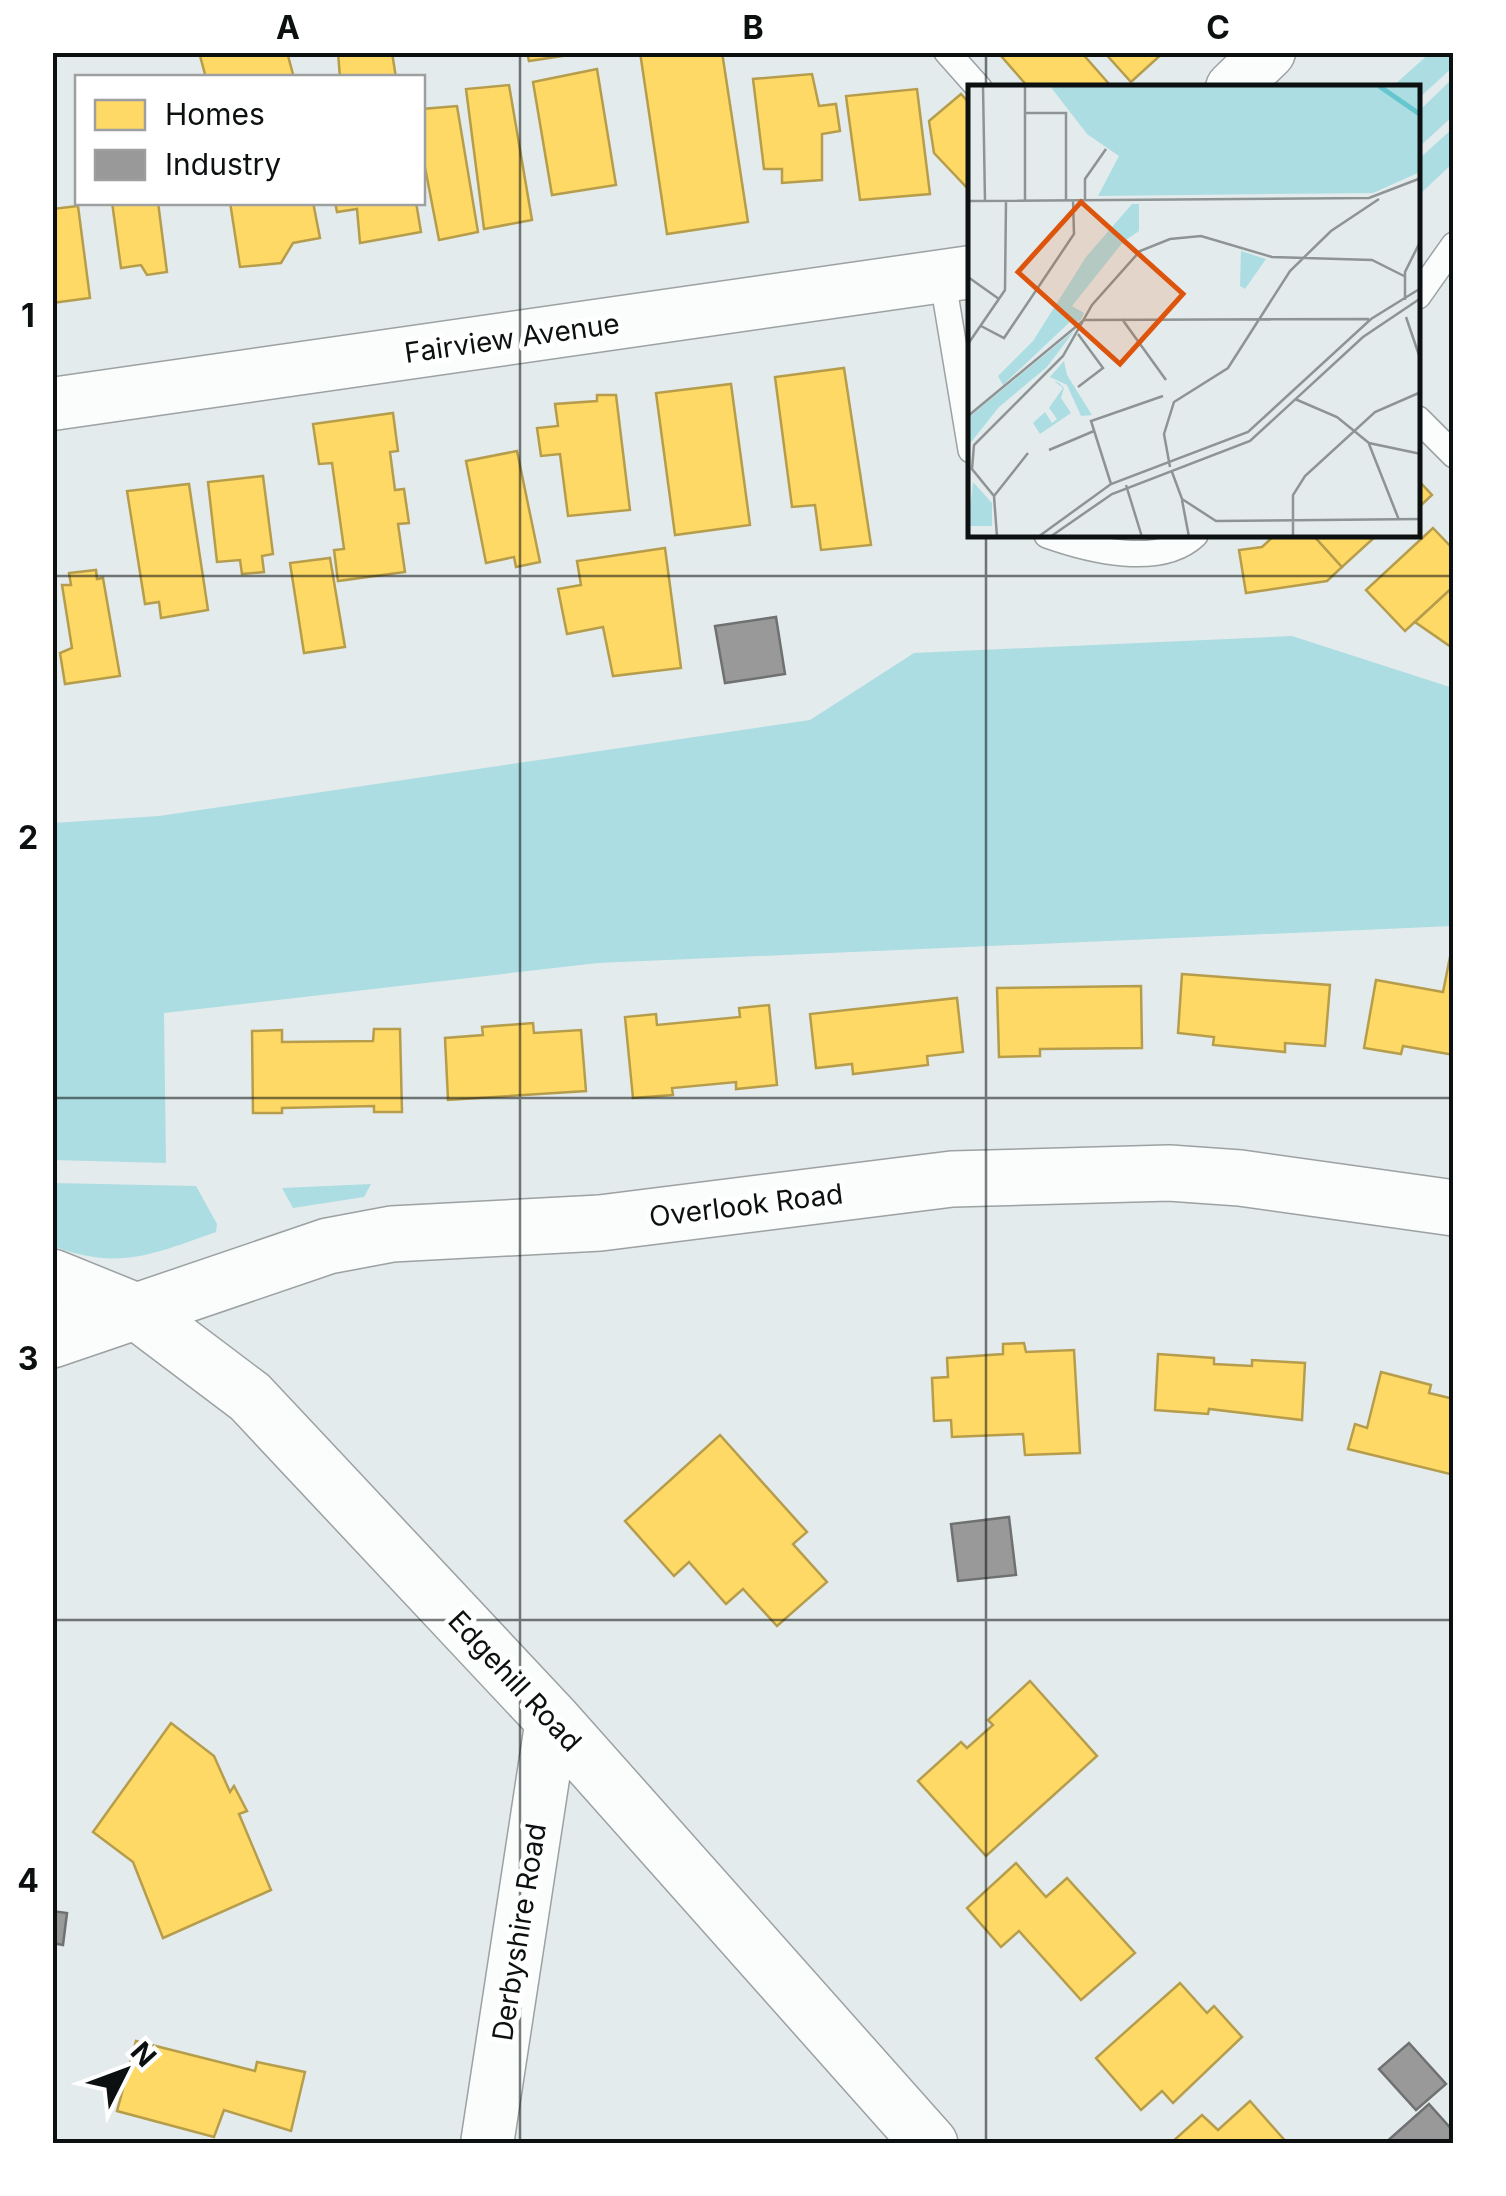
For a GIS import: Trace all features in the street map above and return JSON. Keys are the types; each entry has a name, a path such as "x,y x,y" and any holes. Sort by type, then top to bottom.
{"street":[{"path":"1235,85 1269,52"},
{"name":"Fairview Avenue","path":"52,404 956,274"},
{"name":"Overlook Road","path":"52,1340 328,1246 392,1234 600,1222 952,1179 1186,1174 1454,1208"},
{"name":"Edgehill Road","path":"52,1277 136,1312 250,1397 552,1720 930,2144"},
{"name":"Derbyshire Road","path":"487,2144 552,1720"}],"lane":[{"path":"947,52 976,85"},
{"path":"1421,293 1449,261"},
{"path":"956,274 968,415"},
{"path":"1421,422 1454,454"},
{"path":"1060,538 1130,554 1182,547 1192,538"}],"shaded area":[{"path":"1430,53 1453,53 1453,67 1421,96 1421,85 1394,85"},
{"path":"1453,78 1453,116 1421,145 1421,109"},
{"path":"1453,128 1453,163 1421,193 1421,157"},
{"path":"1292,636 1453,688 1453,926 598,963 164,1013 166,1163 53,1160 53,823 159,816 810,720 914,653"},
{"path":"53,1183 196,1186 217,1224 216,1232 136,1257 76,1253 53,1246"},
{"path":"371,1184 364,1197 293,1208 282,1188"}],"building: Homes":[{"path":"199,52 287,52 293,75 205,75"},
{"path":"338,52 392,52 396,75 340,75"},
{"path":"527,52 576,52 576,54 529,61"},
{"path":"640,52 722,52 748,222 667,234"},
{"path":"1007,52 1081,52 1110,85 1026,85 1002,57"},
{"path":"1104,52 1164,52 1131,82"},
{"path":"597,69 616,185 552,195 533,82"},
{"path":"812,74 819,106 836,104 840,131 822,134 822,180 782,183 782,169 764,169 753,79"},
{"path":"509,85 532,220 484,229 466,89"},
{"path":"917,89 930,194 860,200 846,96"},
{"path":"961,94 968,102 968,189 934,153 929,121"},
{"path":"457,106 478,232 439,240 425,168 425,109"},
{"path":"112,205 158,205 167,272 147,275 141,265 121,268"},
{"path":"230,205 314,205 320,238 293,243 281,263 240,267"},
{"path":"336,205 416,205 421,232 360,243 357,209 337,212"},
{"path":"78,206 90,298 52,303 52,209"},
{"path":"844,368 871,545 821,550 815,505 792,507 775,377"},
{"path":"731,384 750,525 675,535 656,393"},
{"path":"597,395 616,395 630,510 568,516 560,454 541,456 537,428 558,426 555,404 597,401"},
{"path":"393,413 398,451 390,452 395,490 404,489 409,523 398,524 405,572 338,581 334,550 344,549 332,463 319,464 313,424"},
{"path":"517,451 540,562 516,567 514,557 486,563 466,461"},
{"path":"263,476 273,554 262,556 264,572 242,574 240,560 217,562 208,482"},
{"path":"1421,483 1432,495 1421,505"},
{"path":"189,484 208,610 161,618 159,602 145,604 127,491"},
{"path":"1433,528 1454,550 1454,586 1405,631 1366,590"},
{"path":"1272,538 1316,538 1342,567 1327,581 1246,593 1239,550 1262,547"},
{"path":"1316,538 1374,538 1342,567"},
{"path":"665,548 681,668 613,676 603,627 567,634 558,589 581,585 577,561"},
{"path":"330,558 345,647 304,653 290,563"},
{"path":"96,570 97,579 103,578 120,676 65,684 60,653 72,648 62,585 71,585 69,573"},
{"path":"1454,586 1454,649 1415,622"},
{"path":"1450,957 1454,958 1454,1055 1403,1046 1401,1054 1364,1048 1376,980 1443,992"},
{"path":"1182,974 1330,985 1325,1046 1285,1043 1285,1052 1213,1045 1214,1037 1178,1033"},
{"path":"1141,986 1142,1048 1040,1049 1040,1056 999,1057 997,988"},
{"path":"957,998 963,1052 927,1056 928,1065 853,1074 852,1064 816,1068 810,1014"},
{"path":"769,1005 777,1085 736,1089 736,1082 672,1088 673,1095 633,1098 625,1017 656,1014 657,1025 740,1017 739,1008"},
{"path":"533,1023 534,1033 581,1030 586,1091 448,1100 445,1038 483,1035 482,1027"},
{"path":"374,1029 400,1029 402,1112 374,1112 374,1106 282,1108 282,1113 253,1113 252,1031 282,1030 282,1042 373,1041"},
{"path":"1024,1343 1026,1352 1074,1350 1080,1453 1025,1455 1023,1434 952,1437 951,1420 934,1421 932,1378 948,1377 947,1358 1003,1354 1003,1344"},
{"path":"1158,1354 1214,1358 1214,1364 1252,1366 1252,1360 1305,1363 1302,1420 1209,1409 1208,1414 1155,1410"},
{"path":"1381,1372 1431,1385 1429,1393 1454,1399 1454,1475 1348,1449 1355,1424 1367,1428"},
{"path":"720,1435 807,1532 793,1544 827,1582 777,1626 743,1589 726,1604 689,1562 674,1576 625,1521"},
{"path":"1030,1681 1097,1756 986,1856 918,1781 961,1742 967,1748 993,1725 988,1720"},
{"path":"171,1723 214,1756 230,1792 234,1786 247,1811 239,1814 271,1890 163,1938 133,1862 93,1832"},
{"path":"1016,1863 1046,1897 1067,1878 1135,1953 1081,2000 1019,1931 1001,1947 967,1908"},
{"path":"1180,1983 1207,2013 1214,2006 1242,2037 1173,2103 1162,2091 1141,2110 1096,2058"},
{"path":"136,2041 255,2071 257,2062 305,2072 291,2131 224,2110 214,2137 117,2111"},
{"path":"1250,2101 1288,2144 1171,2143 1202,2115 1218,2130"}],"building: Industry":[{"path":"776,617 785,674 725,683 715,626"},
{"path":"1009,1517 1016,1575 958,1581 951,1524"},
{"path":"52,1911 67,1913 63,1945 52,1943"},
{"path":"1409,2043 1446,2084 1416,2110 1379,2069"},
{"path":"1429,2104 1454,2132 1454,2144 1384,2144"}]}
